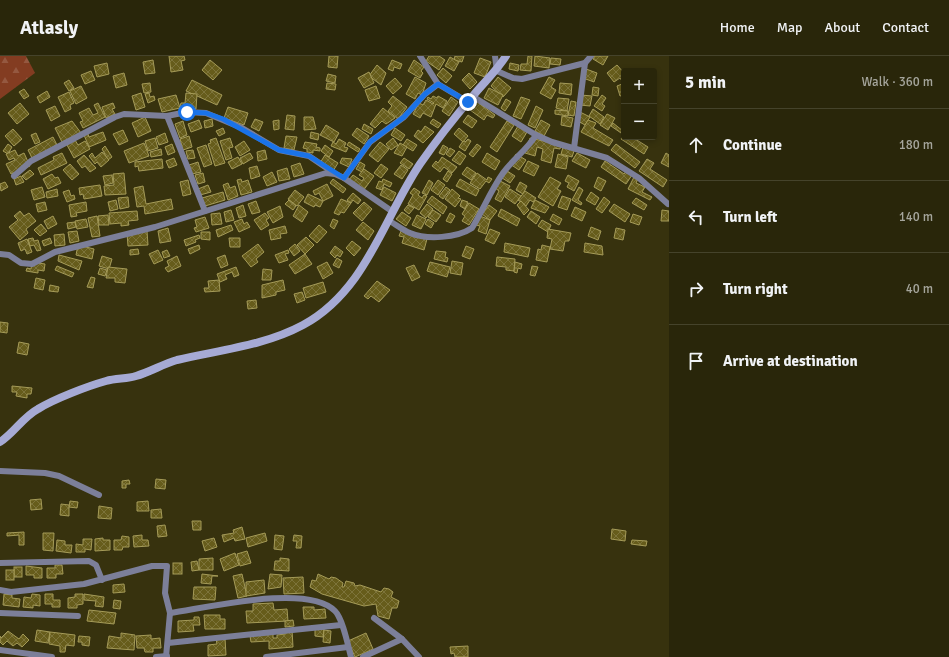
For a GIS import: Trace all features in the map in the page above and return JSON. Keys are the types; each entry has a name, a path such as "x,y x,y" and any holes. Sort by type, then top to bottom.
{"street":[{"path":"420,56 438,84 470,99 536,135 552,142 607,158 639,178 668,204"},
{"path":"496,56 497,71"},
{"path":"0,442 10,436 37,409 95,385 108,380 136,376 177,360 232,350 274,338 304,325 329,307 348,288 365,265 392,212 420,164 470,99 497,71 506,56"},
{"path":"574,148 585,63 591,56"},
{"path":"497,71 513,78 522,79 585,63"},
{"path":"344,178 370,142 404,117 425,94 438,84"},
{"path":"14,176 31,161 114,117 124,114 167,116 187,112 206,113 242,128 279,150 309,156 335,174 344,178 392,212"},
{"path":"167,116 205,211"},
{"path":"388,220 417,235 454,236 465,233 472,228 503,173 517,156 525,151 536,135"},
{"path":"0,254 8,255 21,263 32,264 54,252 155,227 326,173 335,174"},
{"path":"0,471 45,472 59,476 99,495"},
{"path":"0,563 88,561 96,565 102,580"},
{"path":"0,590 11,592 84,584 152,566 168,566 165,593 170,613 167,656 156,657"},
{"path":"170,613 271,598 291,597 310,599 336,611 351,657"},
{"path":"0,613 78,616"},
{"path":"374,618 402,639 420,657"},
{"path":"168,643 341,625"},
{"path":"363,657 402,639"},
{"path":"266,657 348,647"},
{"path":"0,650 52,657"}],"green space":[{"path":"0,56 26,56 35,73 0,99"}],"building":[{"path":"169,56 184,56 185,60 181,61 183,70 171,72"},
{"path":"329,56 338,56 337,68 328,67"},
{"path":"429,56 439,56 445,60 439,70 426,61"},
{"path":"455,56 464,56 462,62 454,60"},
{"path":"528,56 532,56 531,71 520,70 521,64 527,64"},
{"path":"535,56 550,58 549,68 534,66"},
{"path":"595,56 608,56 603,65 593,59"},
{"path":"450,57 459,62 454,71 445,66"},
{"path":"480,58 491,62 485,77 474,73"},
{"path":"551,58 561,59 560,65 550,64"},
{"path":"153,60 155,73 145,74 143,62"},
{"path":"210,60 222,70 213,80 202,70"},
{"path":"392,60 402,64 400,69 394,67 393,71 388,69"},
{"path":"414,60 424,67 421,71 423,73 420,78 408,71"},
{"path":"107,63 109,74 97,77 94,66"},
{"path":"510,63 519,65 518,71 509,69"},
{"path":"377,65 386,73 381,85 369,76"},
{"path":"617,65 621,70 621,80 620,78 614,82 607,73"},
{"path":"443,68 452,76 446,83 437,75"},
{"path":"586,69 597,73 594,82 583,78"},
{"path":"91,71 95,80 85,84 81,75"},
{"path":"369,72 374,83 364,88 358,78"},
{"path":"124,73 127,85 116,88 113,76"},
{"path":"469,73 477,82 470,89 462,80"},
{"path":"328,74 336,76 335,83 326,81"},
{"path":"415,77 426,83 422,95 418,93 415,99 406,94"},
{"path":"498,77 511,88 503,97 491,86"},
{"path":"549,77 555,80 551,87 556,90 551,99 540,93"},
{"path":"395,78 402,86 393,94 386,86"},
{"path":"69,80 74,88 69,91 64,83"},
{"path":"192,80 222,95 217,105 186,91"},
{"path":"150,83 151,92 144,93 142,84"},
{"path":"327,83 336,84 335,90 326,89"},
{"path":"560,83 572,84 571,95 559,93"},
{"path":"621,84 621,96 620,96 617,86"},
{"path":"81,86 87,98 76,104 70,91"},
{"path":"376,86 380,98 369,101 365,90"},
{"path":"593,87 599,88 598,96 592,95"},
{"path":"489,88 503,95 498,105 484,98"},
{"path":"24,89 29,96 24,99 19,92"},
{"path":"47,91 50,97 40,103 37,97"},
{"path":"69,92 74,103 70,105 71,109 65,112 58,97"},
{"path":"141,93 145,107 136,110 132,96"},
{"path":"149,93 150,97 154,96 155,100 148,103 145,94"},
{"path":"186,93 197,94 196,109 180,107 181,103 185,103"},
{"path":"176,95 180,108 162,112 158,99"},
{"path":"581,95 592,96 590,106 580,105"},
{"path":"602,95 606,98 602,104 605,106 602,111 594,106"},
{"path":"393,96 407,107 398,119 388,111 392,106 388,102"},
{"path":"433,96 437,98 438,96 447,101 443,108 436,104 431,117 423,113 420,118 413,114 419,103 423,105 426,100 433,104 434,103 427,99 428,97 431,99"},
{"path":"451,97 458,102 449,116 442,111"},
{"path":"521,97 530,100 521,119 513,116"},
{"path":"558,98 569,99 567,111 556,108"},
{"path":"506,99 511,102 505,111 501,108"},
{"path":"476,101 495,115 493,118 487,115 484,120 470,110"},
{"path":"571,101 576,102 574,116 568,115"},
{"path":"20,103 29,114 17,124 8,113"},
{"path":"98,103 105,117 83,128 80,122 83,121 79,113 89,108 93,115 98,113 94,105"},
{"path":"113,103 115,108 112,109 115,114 106,118 102,107"},
{"path":"55,106 60,116 51,121 46,110"},
{"path":"536,106 543,110 535,128 528,125"},
{"path":"228,107 248,113 244,125 224,118"},
{"path":"383,108 395,118 386,124 382,121 375,128 370,124"},
{"path":"593,109 604,117 600,124 589,116"},
{"path":"555,110 568,111 568,116 555,114"},
{"path":"580,112 590,117 585,125 576,120"},
{"path":"607,114 615,118 608,130 600,125"},
{"path":"287,115 295,116 294,130 285,129"},
{"path":"468,115 477,121 472,128 463,122"},
{"path":"562,116 573,118 571,127 561,125"},
{"path":"145,117 151,131 138,137 132,123"},
{"path":"304,117 313,117 316,129 304,130"},
{"path":"212,119 213,126 205,128 204,121"},
{"path":"255,119 263,122 259,131 251,127"},
{"path":"433,119 441,124 438,128 430,123"},
{"path":"199,120 202,128 191,132 188,124"},
{"path":"279,120 279,129 274,130 273,121"},
{"path":"541,120 550,125 544,136 535,131"},
{"path":"588,120 596,123 593,128 613,140 609,146 581,132"},
{"path":"72,121 81,133 62,142 55,128"},
{"path":"183,121 187,135 180,138 175,124"},
{"path":"507,121 514,125 497,152 490,147"},
{"path":"613,123 621,129 621,133 611,126"},
{"path":"364,124 373,129 371,134 362,129"},
{"path":"326,125 339,133 334,142 320,135"},
{"path":"425,126 434,132 423,143 414,136 418,130 421,132"},
{"path":"518,126 527,132 521,142 512,136"},
{"path":"223,128 225,133 219,136 216,131"},
{"path":"357,128 369,136 364,144 352,135"},
{"path":"395,128 405,135 401,141 391,135"},
{"path":"459,128 468,136 463,142 454,134"},
{"path":"13,129 22,139 14,146 5,136"},
{"path":"123,130 128,141 119,145 113,134"},
{"path":"103,132 106,140 89,147 84,135 88,134 89,137"},
{"path":"311,132 319,134 318,140 310,138"},
{"path":"36,133 40,142 35,144 31,135"},
{"path":"165,133 168,142 159,145 156,137"},
{"path":"189,136 192,147 183,150 180,139"},
{"path":"286,136 297,137 294,150 284,148"},
{"path":"53,137 57,145 32,158 28,150"},
{"path":"155,138 158,148 148,151 145,141"},
{"path":"216,138 225,163 215,166 208,144 211,143 210,140"},
{"path":"230,138 233,147 229,148 232,158 226,160 220,141"},
{"path":"393,138 398,145 391,150 386,144"},
{"path":"530,138 561,145 560,149 554,148 551,163 541,160 543,149 537,147 535,156 525,153"},
{"path":"339,139 346,143 344,147 348,148 346,152 331,146 333,142 336,144"},
{"path":"407,139 417,145 413,151 403,145"},
{"path":"468,139 471,141 465,151 459,147 463,141 465,142"},
{"path":"75,140 78,145 85,141 90,149 74,158 67,145"},
{"path":"623,140 637,140 648,147 644,154"},
{"path":"244,141 250,150 240,156 235,147"},
{"path":"305,142 317,144 316,147 320,148 320,151 313,150 313,153 307,152 307,149 303,148"},
{"path":"349,142 360,149 358,152 347,145"},
{"path":"380,142 389,149 378,162 369,155"},
{"path":"144,143 149,156 129,163 124,151"},
{"path":"400,143 407,147 402,156 394,153"},
{"path":"8,144 12,147 8,154 3,151"},
{"path":"172,144 175,152 168,155 165,147"},
{"path":"477,144 481,147 473,157 469,154"},
{"path":"564,144 575,148 572,157 561,154"},
{"path":"616,144 640,162 635,168 611,150"},
{"path":"206,145 212,164 204,167 197,148"},
{"path":"325,145 333,151 329,157 321,151"},
{"path":"443,145 448,148 444,155 439,153"},
{"path":"105,146 112,157 108,160 102,149"},
{"path":"450,148 455,151 450,157 446,154"},
{"path":"161,149 162,155 151,157 150,152"},
{"path":"15,150 18,156 24,153 30,166 11,174 6,164 15,160 14,158 9,160 6,154"},
{"path":"193,150 195,158 188,159 186,151"},
{"path":"265,150 267,159 258,161 257,152"},
{"path":"459,151 466,156 460,165 452,160"},
{"path":"102,152 109,160 101,167 97,162 95,164 89,156 92,153 95,158"},
{"path":"62,153 67,163 41,175 38,168 54,160 53,157"},
{"path":"250,153 253,158 243,164 240,158"},
{"path":"487,153 500,161 495,170 482,162"},
{"path":"577,153 590,160 586,168 572,161"},
{"path":"666,153 669,155 669,167 661,163"},
{"path":"516,154 526,160 519,170 510,164"},
{"path":"558,154 568,157 566,169 555,167"},
{"path":"84,155 96,168 90,172 85,166 82,168 77,161"},
{"path":"325,155 338,163 333,171 320,163"},
{"path":"238,157 242,164 232,169 228,162"},
{"path":"442,157 457,167 452,173 444,167 440,172 432,166 436,161 438,163"},
{"path":"174,158 177,165 169,168 166,161"},
{"path":"342,158 352,159 349,167 340,163"},
{"path":"404,158 413,164 409,169 400,163"},
{"path":"162,159 163,168 139,171 138,166 135,167 135,162"},
{"path":"647,159 654,163 650,169 667,180 663,187 639,171"},
{"path":"528,161 539,166 534,176 523,171"},
{"path":"605,161 624,174 626,171 632,175 626,184 601,167"},
{"path":"198,162 201,172 192,174 189,165"},
{"path":"360,162 365,165 362,172 356,169"},
{"path":"300,163 304,174 294,177 291,166"},
{"path":"70,164 79,174 72,180 63,170"},
{"path":"381,164 388,169 381,178 374,173"},
{"path":"401,165 408,170 402,179 394,174"},
{"path":"257,166 260,176 251,179 249,168"},
{"path":"467,167 476,173 471,180 462,174"},
{"path":"287,168 290,179 279,181 277,171"},
{"path":"364,169 374,176 363,191 348,181 353,175 362,181 364,178 359,175"},
{"path":"504,169 515,176 510,183 499,176"},
{"path":"30,170 34,174 26,180 22,176"},
{"path":"448,171 452,174 447,182 443,179"},
{"path":"272,172 277,182 267,186 263,177"},
{"path":"124,173 126,194 105,195 104,186 114,185 113,174"},
{"path":"203,173 205,182 198,184 195,175"},
{"path":"477,173 487,180 488,177 492,179 489,183 486,181 480,189 470,183"},
{"path":"52,174 55,178 58,177 61,183 48,189 43,179"},
{"path":"112,175 113,183 105,185 103,176"},
{"path":"568,175 579,181 574,191 567,187 569,183 565,181"},
{"path":"21,176 24,182 16,185 14,179"},
{"path":"550,177 561,183 557,189 561,191 553,206 538,197"},
{"path":"598,177 606,181 601,191 594,187"},
{"path":"634,177 638,179 636,183 645,187 642,192 652,197 650,200 628,189"},
{"path":"241,179 242,182 248,180 252,192 241,195 237,180"},
{"path":"333,179 346,189 343,193 330,183"},
{"path":"383,179 392,183 390,187 384,184 382,190 376,188 379,181 382,182"},
{"path":"460,179 479,190 476,196 456,186"},
{"path":"188,180 191,194 183,196 180,182"},
{"path":"429,180 433,183 427,195 422,193"},
{"path":"438,180 445,185 438,195 431,190"},
{"path":"498,180 510,186 501,202 495,199 499,191 494,187"},
{"path":"5,182 8,187 1,191 0,184"},
{"path":"520,182 527,186 523,194 516,190"},
{"path":"228,183 230,188 235,186 238,196 228,200 223,185"},
{"path":"327,184 333,196 323,201 319,193 315,195 313,191"},
{"path":"100,185 102,196 84,199 83,194 80,195 79,188"},
{"path":"208,185 211,192 200,195 198,189"},
{"path":"143,186 146,204 171,199 173,209 145,214 144,206 137,207 134,188"},
{"path":"42,187 45,197 34,200 31,190"},
{"path":"384,187 396,193 392,201 380,195"},
{"path":"446,187 450,190 443,199 439,196"},
{"path":"579,187 583,190 578,200 582,203 581,205 572,200"},
{"path":"414,188 420,192 418,195 422,198 424,195 427,196 419,210 408,204 413,195 410,193"},
{"path":"57,189 58,196 47,198 46,192"},
{"path":"452,189 460,196 458,198 461,199 455,207 445,199"},
{"path":"510,189 521,196 515,204 505,197"},
{"path":"69,190 71,196 74,195 75,199 67,202 63,192"},
{"path":"295,190 304,197 297,206 288,199"},
{"path":"525,191 536,198 533,202 530,200 526,206 518,200"},
{"path":"223,192 225,200 205,206 202,198"},
{"path":"591,192 599,198 595,205 586,200"},
{"path":"353,193 361,200 358,204 353,200 351,203 347,200"},
{"path":"308,194 323,201 320,207 315,205 314,207 304,202"},
{"path":"432,196 447,207 443,214 427,202"},
{"path":"562,196 571,199 567,210 558,207"},
{"path":"128,197 129,207 120,209 118,198"},
{"path":"604,197 610,202 602,213 596,209"},
{"path":"636,198 647,205 644,210 632,203"},
{"path":"341,199 351,203 344,213 341,212 339,215 334,213"},
{"path":"116,200 118,209 110,211 108,202"},
{"path":"289,200 296,206 293,210 285,204"},
{"path":"462,200 468,202 465,209 460,206"},
{"path":"535,200 549,207 545,213 531,208"},
{"path":"256,201 260,212 252,214 248,204"},
{"path":"521,201 529,210 524,215 517,205"},
{"path":"45,202 47,210 38,212 36,204"},
{"path":"86,202 87,211 76,213 77,216 71,217 69,205"},
{"path":"364,202 372,209 362,221 353,213"},
{"path":"469,203 479,209 469,225 462,221 465,216 462,214"},
{"path":"427,204 433,209 426,218 420,213"},
{"path":"614,204 630,214 625,222 609,211"},
{"path":"243,205 246,216 239,218 236,208"},
{"path":"299,205 308,212 302,222 293,216"},
{"path":"408,205 414,208 409,214 404,210"},
{"path":"489,205 497,211 490,220 482,214"},
{"path":"280,206 283,217 273,223 267,212"},
{"path":"575,207 586,212 582,221 571,216"},
{"path":"501,209 520,219 517,226 498,216"},
{"path":"231,210 234,220 226,222 224,212"},
{"path":"433,210 441,215 436,222 428,217"},
{"path":"662,210 669,211 669,221 661,221"},
{"path":"20,211 24,216 29,213 36,221 26,229 28,233 20,240 9,227 18,220 14,216"},
{"path":"137,211 138,220 128,221 129,225 121,226 121,223 110,224 109,213"},
{"path":"531,211 540,217 536,224 527,217"},
{"path":"402,212 411,218 406,226 396,219"},
{"path":"220,213 222,224 212,225 211,214"},
{"path":"265,213 269,218 266,220 269,225 261,230 254,220"},
{"path":"450,213 455,216 451,223 446,221"},
{"path":"553,214 562,219 559,225 550,220"},
{"path":"633,214 642,217 639,225 630,222"},
{"path":"108,215 109,225 99,225 98,216"},
{"path":"417,215 426,219 421,229 412,225"},
{"path":"53,216 57,224 48,229 44,221"},
{"path":"97,216 100,236 92,237 88,218"},
{"path":"480,216 490,220 486,234 478,231 480,226 476,225"},
{"path":"205,217 209,228 196,232 194,228 197,227 195,220"},
{"path":"86,219 88,227 77,229 75,221"},
{"path":"242,219 244,224 247,222 250,227 239,232 234,222"},
{"path":"333,219 338,221 334,229 330,226"},
{"path":"428,219 434,223 431,228 425,224"},
{"path":"542,220 551,225 548,232 538,226"},
{"path":"75,222 76,227 68,229 67,223"},
{"path":"363,222 374,231 368,240 356,230"},
{"path":"41,224 47,231 40,236 34,230"},
{"path":"231,225 233,230 218,237 216,230"},
{"path":"319,225 327,232 317,243 309,236"},
{"path":"285,226 287,233 280,234 281,238 271,240 269,230"},
{"path":"591,227 601,231 598,240 588,236"},
{"path":"168,228 171,241 160,243 158,231"},
{"path":"616,228 625,230 623,240 614,238"},
{"path":"490,229 500,233 494,244 485,240"},
{"path":"548,229 571,233 569,241 565,241 563,251 550,249 552,239 547,238"},
{"path":"77,231 79,241 70,243 68,232"},
{"path":"147,231 148,245 128,246 127,233"},
{"path":"401,231 427,239 424,250 402,243 404,237 399,236"},
{"path":"201,232 210,232 210,240 201,239"},
{"path":"64,234 65,245 55,246 54,235"},
{"path":"199,235 200,238 195,240 196,242 186,246 184,240"},
{"path":"306,237 314,245 305,254 297,245"},
{"path":"33,238 34,241 38,240 41,250 37,251 34,245 30,246 28,239"},
{"path":"50,238 52,243 44,246 42,241"},
{"path":"229,238 240,238 240,247 230,247"},
{"path":"27,239 32,252 27,254 25,249 21,251 18,243"},
{"path":"352,241 361,248 354,256 346,248"},
{"path":"505,243 530,248 528,257 504,252"},
{"path":"585,243 602,246 603,255 584,252"},
{"path":"258,244 264,252 256,259 258,262 251,267 242,256"},
{"path":"295,244 300,251 294,256 289,249"},
{"path":"78,245 94,249 92,259 76,255"},
{"path":"199,245 200,249 190,254 188,249"},
{"path":"542,245 550,247 547,262 536,260 538,249 541,250"},
{"path":"335,246 343,252 340,257 337,255 335,258 330,253"},
{"path":"466,246 474,249 470,259 462,256"},
{"path":"138,249 139,254 130,255 130,250"},
{"path":"158,250 163,260 154,264 149,254"},
{"path":"167,250 170,256 164,258 162,252"},
{"path":"288,250 289,253 285,254 288,260 279,263 275,255"},
{"path":"436,251 446,252 445,257 448,258 447,262 434,259"},
{"path":"305,254 312,264 295,274 289,265"},
{"path":"59,255 82,261 79,270 58,261"},
{"path":"225,255 228,265 221,268 217,258"},
{"path":"102,256 112,259 109,269 99,266"},
{"path":"177,256 181,266 168,272 165,268 169,266 167,261"},
{"path":"497,257 515,259 514,271 506,270 506,267 496,266"},
{"path":"337,258 342,261 339,268 333,265"},
{"path":"452,261 463,263 461,275 450,273"},
{"path":"32,262 45,264 44,271 38,270 38,273 26,271 27,268 31,269"},
{"path":"327,262 333,273 323,279 317,267"},
{"path":"430,262 450,267 447,277 427,271"},
{"path":"515,262 522,264 521,269 518,268 517,273 514,272"},
{"path":"414,265 420,277 412,281 406,268"},
{"path":"57,266 74,273 72,277 55,270"},
{"path":"532,266 538,267 535,276 530,275"},
{"path":"108,267 127,269 125,283 115,282 115,278 106,278"},
{"path":"236,267 239,275 234,277 232,272 225,275 227,279 220,282 217,274"},
{"path":"100,268 107,270 105,276 98,274"},
{"path":"263,269 272,270 271,280 262,280"},
{"path":"91,277 95,278 93,288 87,287"},
{"path":"36,278 45,280 43,290 34,288"},
{"path":"219,280 220,291 205,292 204,288 209,288 208,281"},
{"path":"283,280 285,290 276,292 276,295 262,298 262,285"},
{"path":"377,281 390,290 379,302 371,296 368,299 364,296"},
{"path":"323,282 326,292 306,298 303,288"},
{"path":"50,285 59,287 58,292 49,291"},
{"path":"302,292 305,300 297,303 294,294"},
{"path":"256,300 257,308 248,309 247,301"},
{"path":"0,322 8,323 7,333 0,332"},
{"path":"19,342 29,344 27,355 17,353"},
{"path":"12,386 32,388 31,394 27,394 27,398 16,396 17,392 12,392"},
{"path":"156,479 166,480 165,489 155,488"},
{"path":"129,480 130,484 126,484 126,488 122,488 122,481"},
{"path":"41,499 42,509 31,510 30,500"},
{"path":"70,501 78,502 77,508 69,507"},
{"path":"148,501 149,511 137,511 137,502"},
{"path":"61,504 69,505 69,516 60,515"},
{"path":"99,506 112,508 111,519 98,518"},
{"path":"161,509 162,518 151,518 151,510"},
{"path":"192,521 201,521 201,530 193,530"},
{"path":"165,525 167,536 158,537 157,526"},
{"path":"242,527 245,539 235,541 234,538 224,542 222,535 234,533 233,530"},
{"path":"612,529 626,531 625,541 611,539"},
{"path":"24,532 24,545 19,545 19,535 7,536 7,533"},
{"path":"43,533 54,533 53,551 43,550"},
{"path":"265,533 267,541 248,547 246,538"},
{"path":"142,535 142,540 148,540 149,546 134,547 133,536"},
{"path":"275,535 284,536 282,550 274,549"},
{"path":"294,535 302,536 301,548 296,548 297,541 293,541"},
{"path":"122,536 129,537 129,547 123,547 122,550 114,550 114,540 121,540"},
{"path":"103,538 103,540 110,540 110,550 95,551 95,539"},
{"path":"214,538 217,547 205,551 202,541"},
{"path":"83,539 92,539 91,550 85,549 85,552 76,552 76,544 83,545"},
{"path":"57,540 65,541 65,545 72,545 71,553 56,551"},
{"path":"632,540 647,541 646,546 631,544"},
{"path":"247,551 251,563 240,566 237,554"},
{"path":"235,553 239,565 224,571 220,559"},
{"path":"213,558 213,570 199,570 199,559"},
{"path":"280,558 289,559 289,571 274,570 275,561 280,561"},
{"path":"197,561 199,570 192,571 191,562"},
{"path":"173,563 182,563 182,574 173,574"},
{"path":"55,565 62,565 63,574 56,574 56,578 47,578 47,568 55,568"},
{"path":"26,566 42,568 42,578 34,578 34,575 26,575"},
{"path":"14,567 22,567 22,577 14,577"},
{"path":"6,570 14,570 14,580 6,580"},
{"path":"202,574 218,576 212,576 211,584 201,583"},
{"path":"242,574 247,596 238,598 233,576"},
{"path":"270,574 282,575 281,587 268,589"},
{"path":"318,574 329,579 331,577 336,578 343,583 342,587 344,587 346,581 354,583 355,586 360,585 381,592 384,588 389,589 393,592 391,597 399,601 397,608 392,608 389,619 378,616 376,604 364,606 322,594 310,587 312,580 316,581"},
{"path":"303,577 304,593 284,594 283,578"},
{"path":"264,580 265,593 246,596 246,582"},
{"path":"124,584 125,592 113,593 113,585"},
{"path":"194,587 216,587 215,600 193,599"},
{"path":"4,594 12,595 12,598 20,599 19,607 3,605"},
{"path":"32,594 40,595 40,606 33,605 33,608 23,607 24,597 31,598"},
{"path":"45,594 53,594 53,600 60,600 60,607 52,607 52,604 45,604"},
{"path":"75,594 83,594 83,604 77,605 77,608 68,608 68,598 75,597"},
{"path":"84,594 104,597 103,607 95,606 96,601 84,600"},
{"path":"114,600 121,601 120,609 113,608"},
{"path":"273,603 274,610 287,609 288,621 247,623 246,611 253,611 253,604"},
{"path":"303,607 314,607 314,610 325,609 326,618 304,619"},
{"path":"89,610 116,613 114,624 87,621"},
{"path":"204,615 220,615 220,619 225,619 225,629 205,629"},
{"path":"194,617 199,617 200,625 193,625 194,631 178,632 178,621 194,620"},
{"path":"293,620 294,626 285,627 285,621"},
{"path":"315,628 324,629 323,637 315,636"},
{"path":"37,630 50,632 48,643 35,641"},
{"path":"292,630 293,647 269,649 269,641 251,642 250,636 273,634 273,638 277,638 277,635 285,634 285,631"},
{"path":"324,630 331,631 330,643 323,642"},
{"path":"8,631 19,639 23,634 29,640 22,647 17,643 13,646 7,641 3,645 0,642 0,636 1,638"},
{"path":"50,632 75,635 74,646 66,645 65,652 60,652 60,646 49,644"},
{"path":"121,633 135,635 134,650 107,648 109,636 121,638"},
{"path":"366,633 373,649 355,657 348,641"},
{"path":"151,635 151,639 160,638 161,648 153,648 153,652 145,652 144,648 137,648 136,636"},
{"path":"79,636 90,637 89,646 82,645 82,642 78,642"},
{"path":"225,638 226,655 208,656 208,645 217,644 216,639"},
{"path":"468,646 468,657 455,657 454,653 451,654 450,647"}],"route":[{"path":"187,112 206,113 223,119 242,128 279,150 309,156 335,174 344,178 370,142 404,117 425,94 438,84 468,102"}]}
